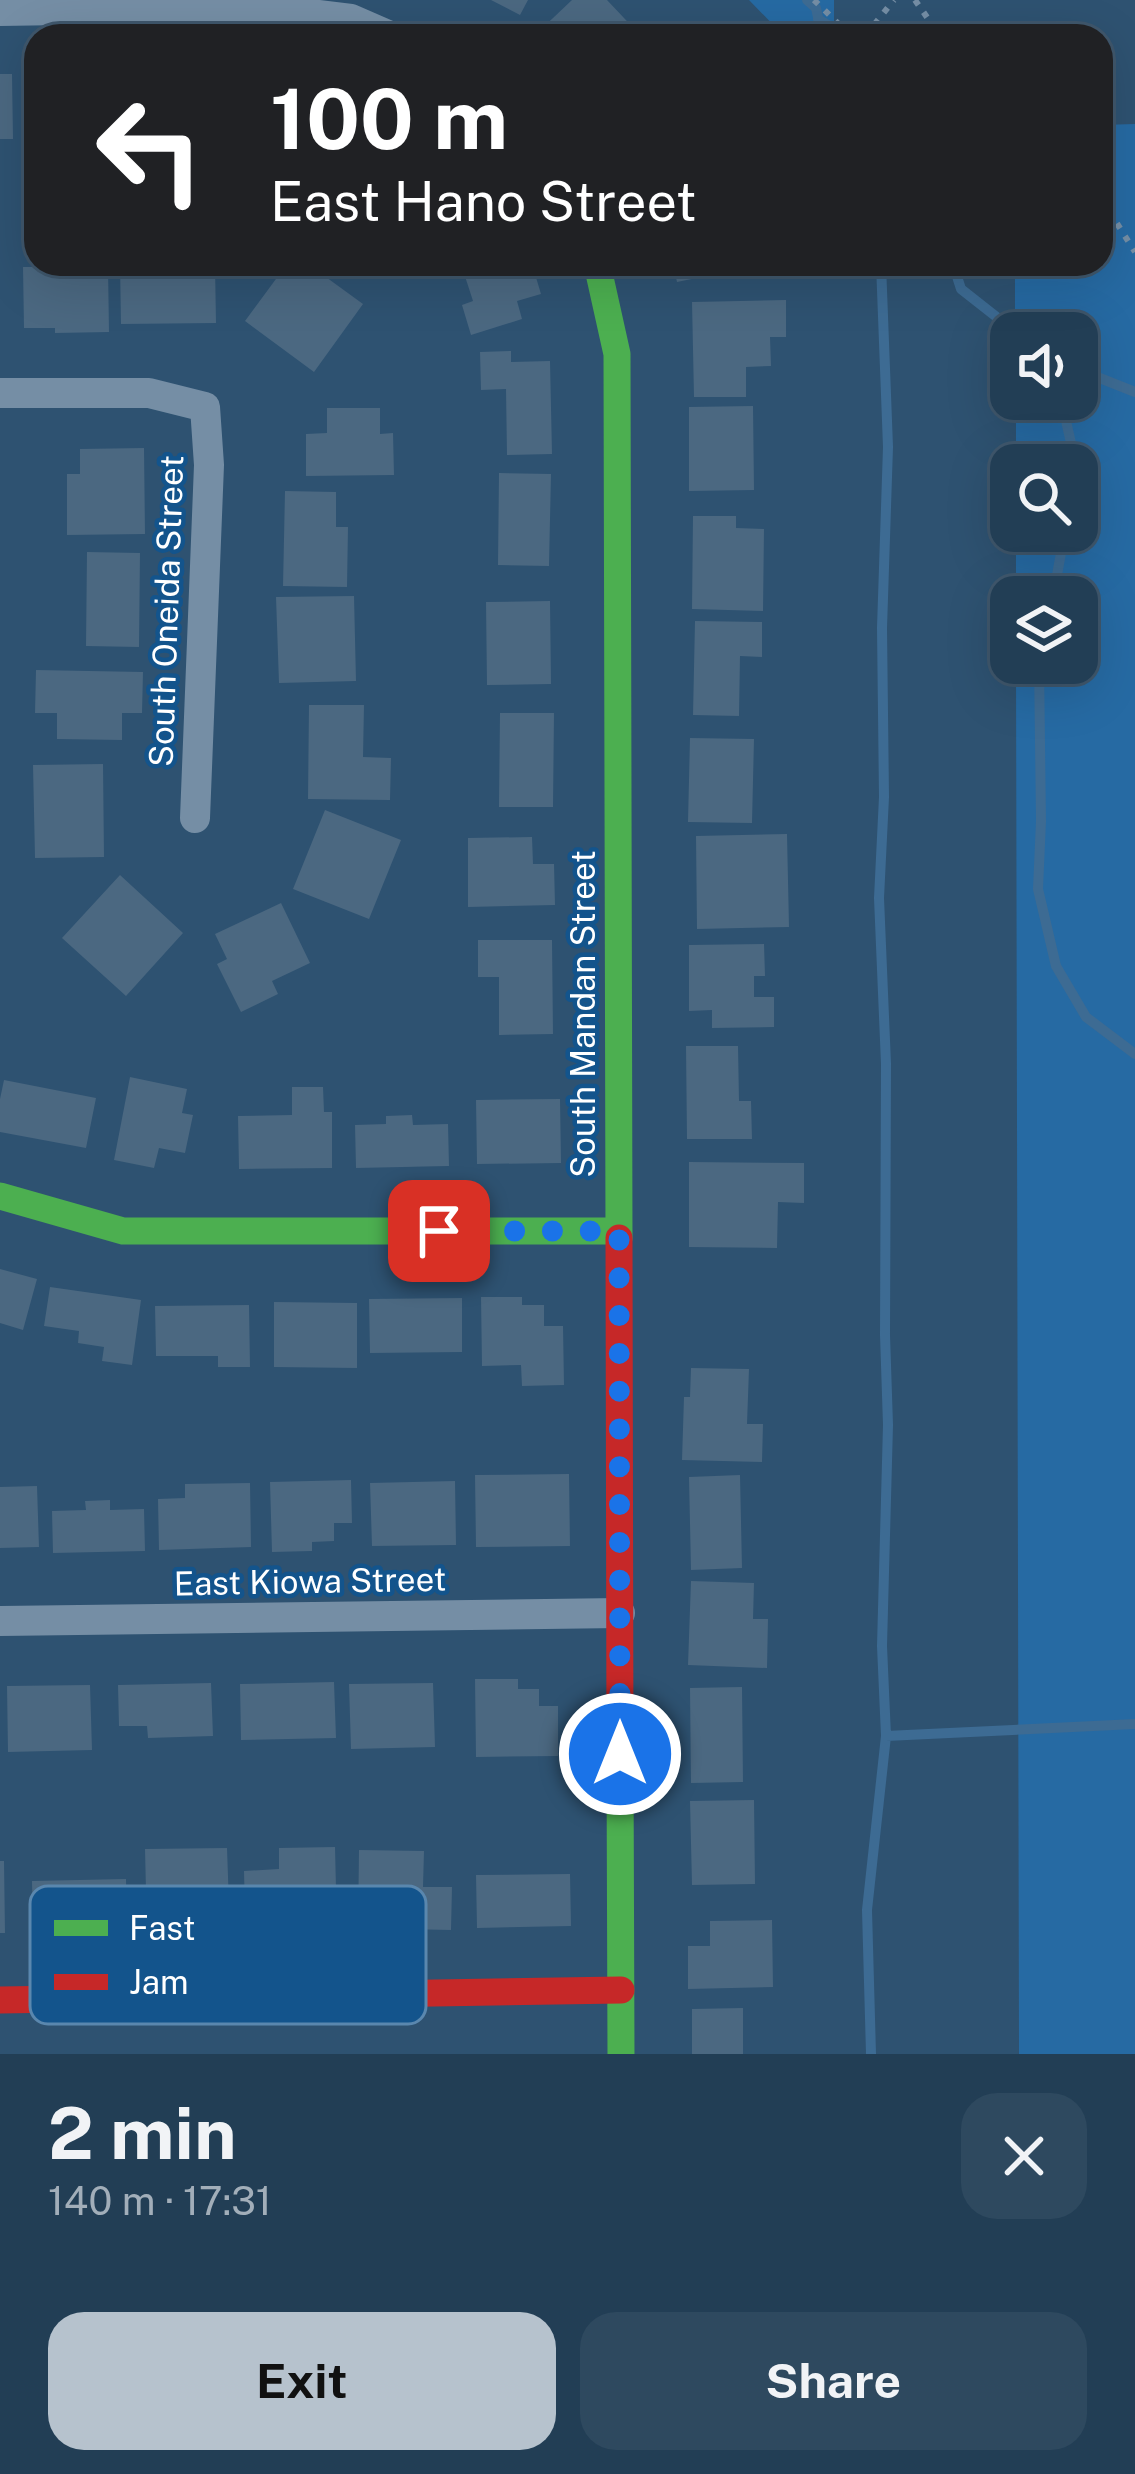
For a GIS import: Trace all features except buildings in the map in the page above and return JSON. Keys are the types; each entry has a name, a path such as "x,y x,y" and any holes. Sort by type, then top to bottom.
{"street":[{"path":"0,11 255,7 362,24"},
{"name":"South Mandan Street","path":"599,276 617,354 621,2054"},
{"name":"South Oneida Street","path":"0,393 149,393 205,407 209,465 195,818"},
{"path":"0,1196 123,1231 619,1231"},
{"name":"East Kiowa Street","path":"0,1621 620,1613"},
{"path":"426,1993 621,1990"},
{"path":"0,2000 30,2000"}],"path":[{"path":"814,0 839,24"},
{"path":"875,24 894,0"},
{"path":"1113,217 1135,252"}],"shaded area":[{"path":"749,0 834,0 834,24 772,24"},
{"path":"1135,124 1135,2054 1019,2054 1016,684 1098,684 1098,576 1016,576 1016,552 1098,552 1098,444 1016,444 1016,420 1098,420 1098,312 1015,312 1015,276 1113,276 1113,125"}],"waterway":[{"path":"807,0 816,8 819,24"},
{"path":"818,19 826,24"},
{"path":"871,2054 867,1910 886,1736 882,1646 888,1425 886,1064 879,898 888,447 881,276"},
{"path":"957,276 961,289 990,312"},
{"path":"1098,377 1135,392"},
{"path":"1066,420 1071,444"},
{"path":"1057,576 1061,552"},
{"path":"1039,684 1038,889 1056,966 1086,1017 1135,1054"},
{"path":"886,1736 1135,1724"}],"traffic: fast":[{"path":"600,276 617,354 619,1238"},
{"path":"0,1196 123,1231 619,1231"},
{"path":"620,1759 621,2054"}],"traffic: jam":[{"path":"619,1238 620,1759"},
{"path":"426,1993 621,1990"},
{"path":"0,2000 30,2000"}],"route":[{"path":"439,1231 619,1231 620,1754"}]}
